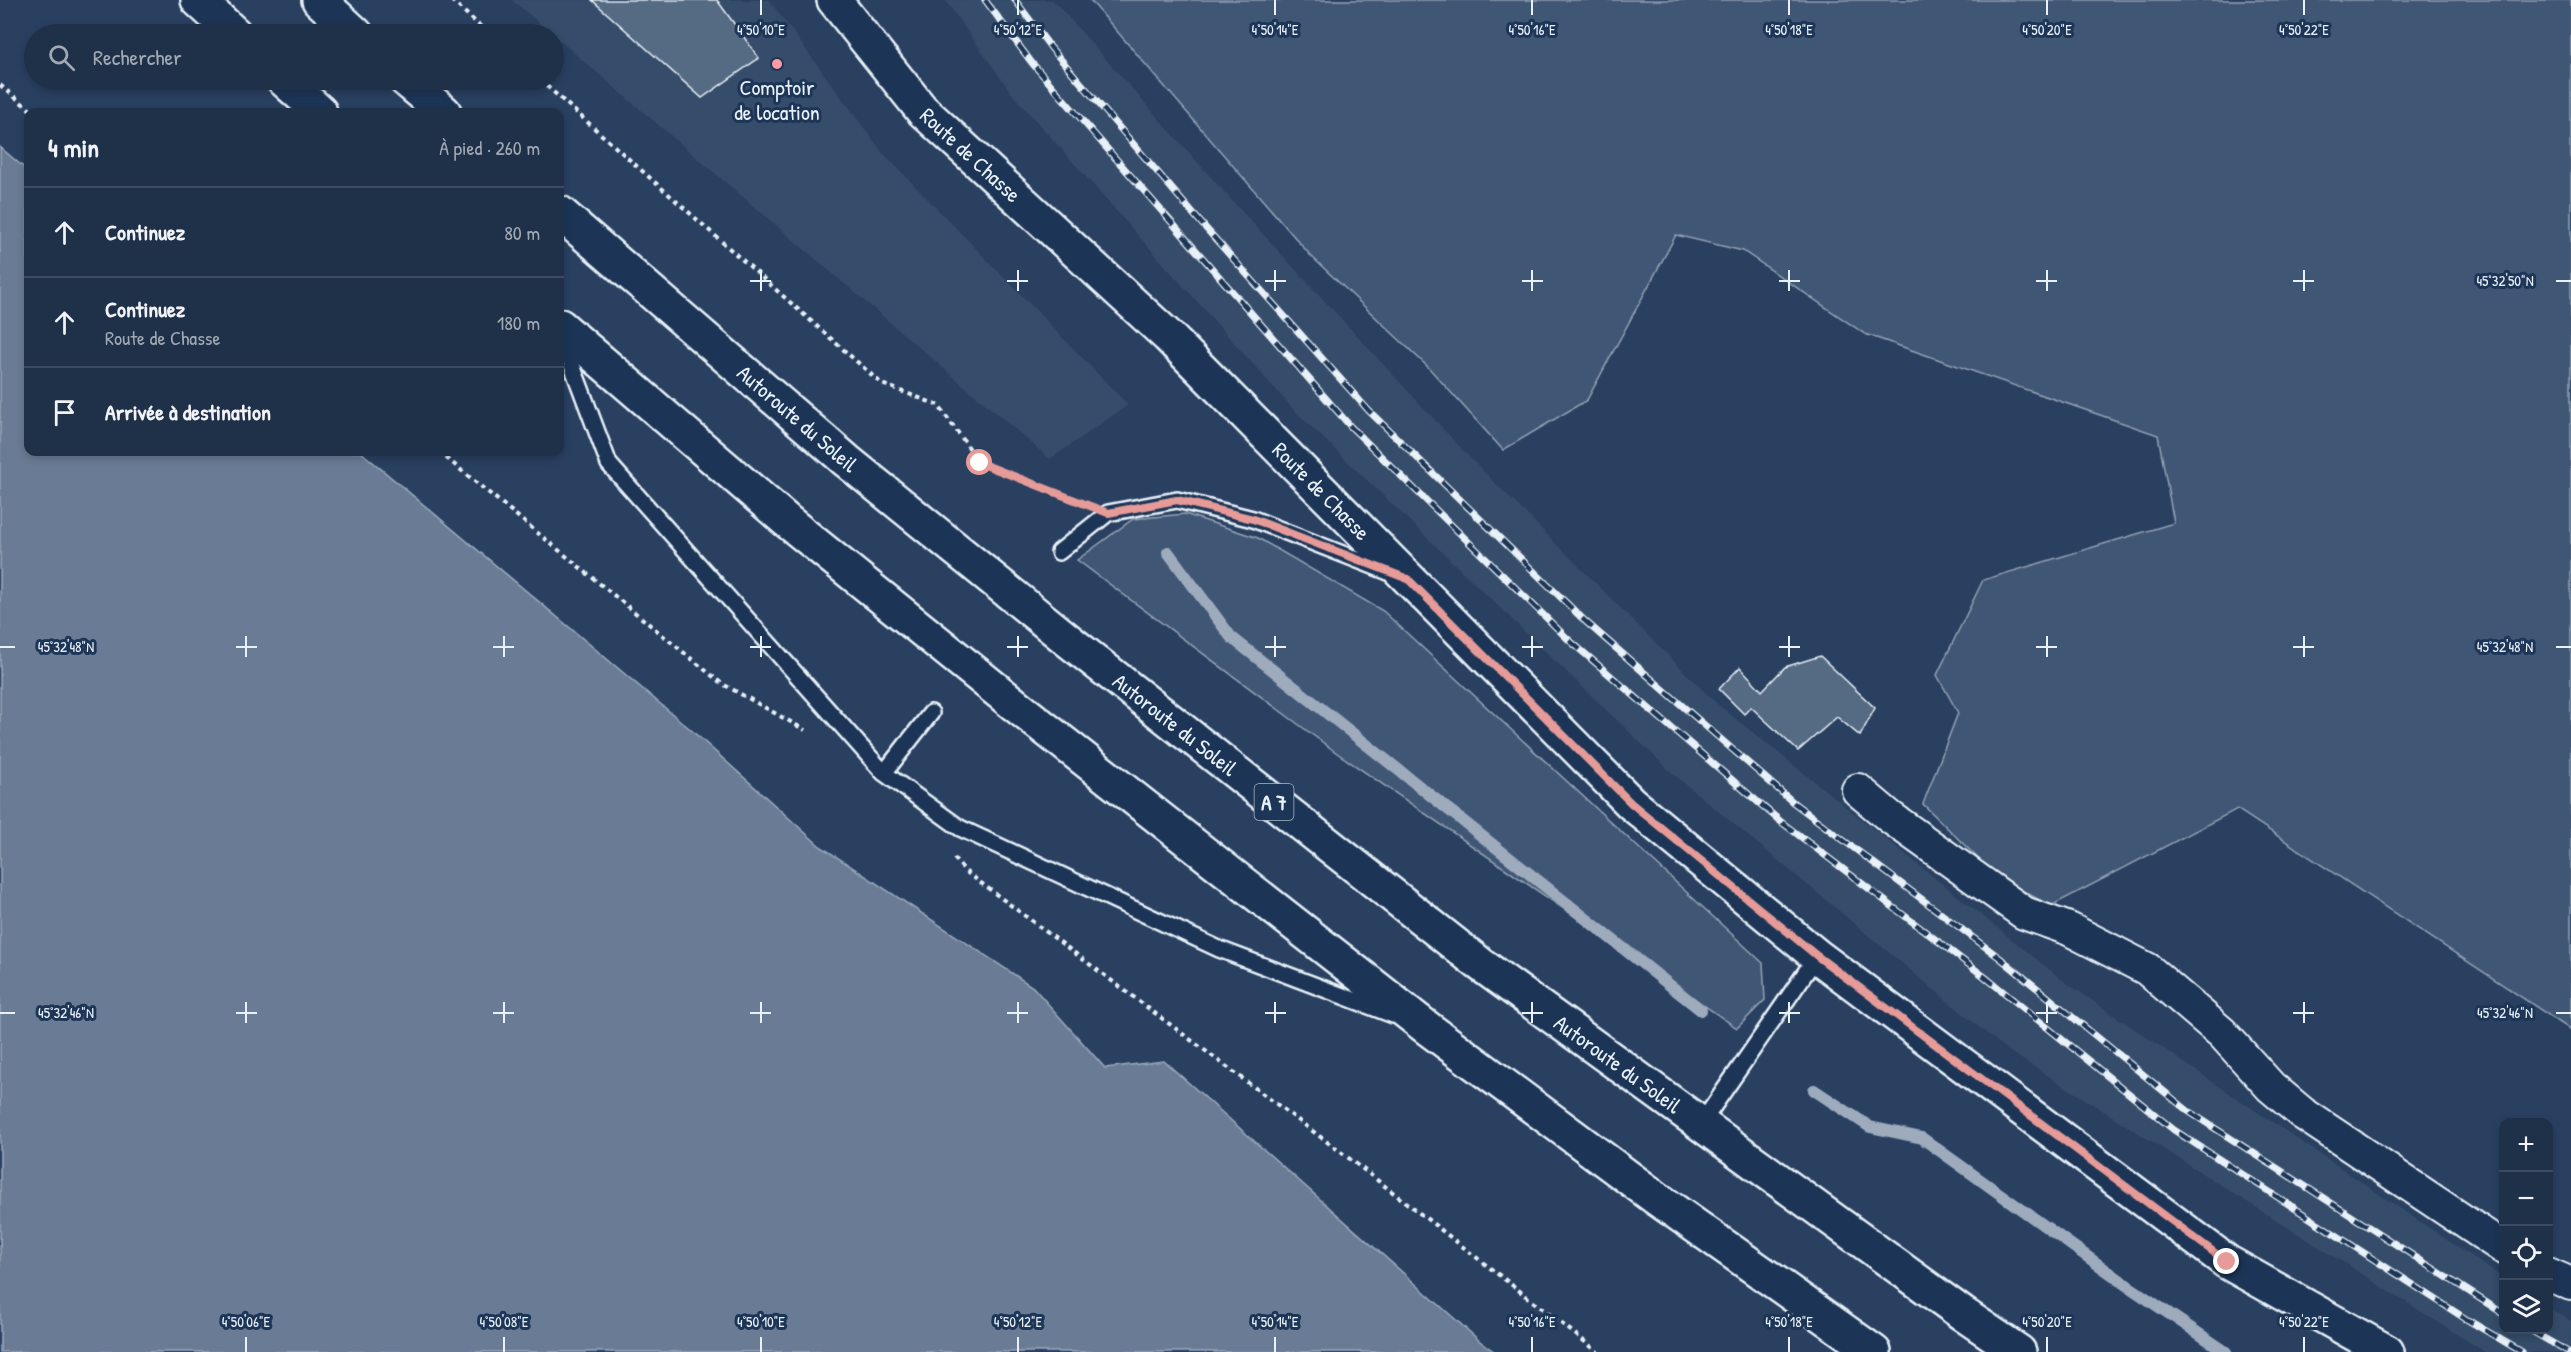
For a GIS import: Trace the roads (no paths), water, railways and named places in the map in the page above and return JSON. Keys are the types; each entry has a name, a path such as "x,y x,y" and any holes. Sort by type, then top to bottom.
{"main road":[{"path":"198,0 224,24"},
{"path":"319,0 345,24"},
{"name":"Route de Chasse","path":"834,0 922,110 1168,336 1631,803 1817,956 2227,1262 2387,1352"},
{"path":"295,90 316,108"},
{"path":"418,90 439,108"},
{"name":"Autoroute du Soleil","path":"564,216 847,461 1068,641 1480,964 1963,1314 2019,1352"},
{"path":"564,329 787,521 1018,708 1426,1027 1656,1198 1874,1352"}],"street":[{"path":"1858,790 1890,817 2024,913 2069,929 2147,969 2222,1033 2271,1087 2302,1113 2499,1245"},
{"path":"2553,1276 2571,1284"}],"lane":[{"path":"564,344 609,464 702,572 884,773 970,833 1220,949 1426,1027"},
{"path":"1059,552 1108,513 1177,500 1253,519 1408,579"},
{"path":"884,773 931,713"},
{"path":"1701,1124 1817,956"}],"waterway":[{"path":"1168,552 1231,637 1701,1010"},
{"path":"1814,1090 1870,1127 1922,1138 2131,1288 2226,1352"}],"railway":[{"path":"985,0 1032,63 1351,427 1569,640 1780,821 1985,977 2174,1130 2466,1319 2522,1352"},
{"path":"1015,0 1051,48 1202,224 1369,411 1586,622 1794,803 2000,958 2188,1111 2499,1311"},
{"path":"2537,1334 2568,1352"}],"place":[{"name":"Comptoir de location","path":"777,64"}]}
